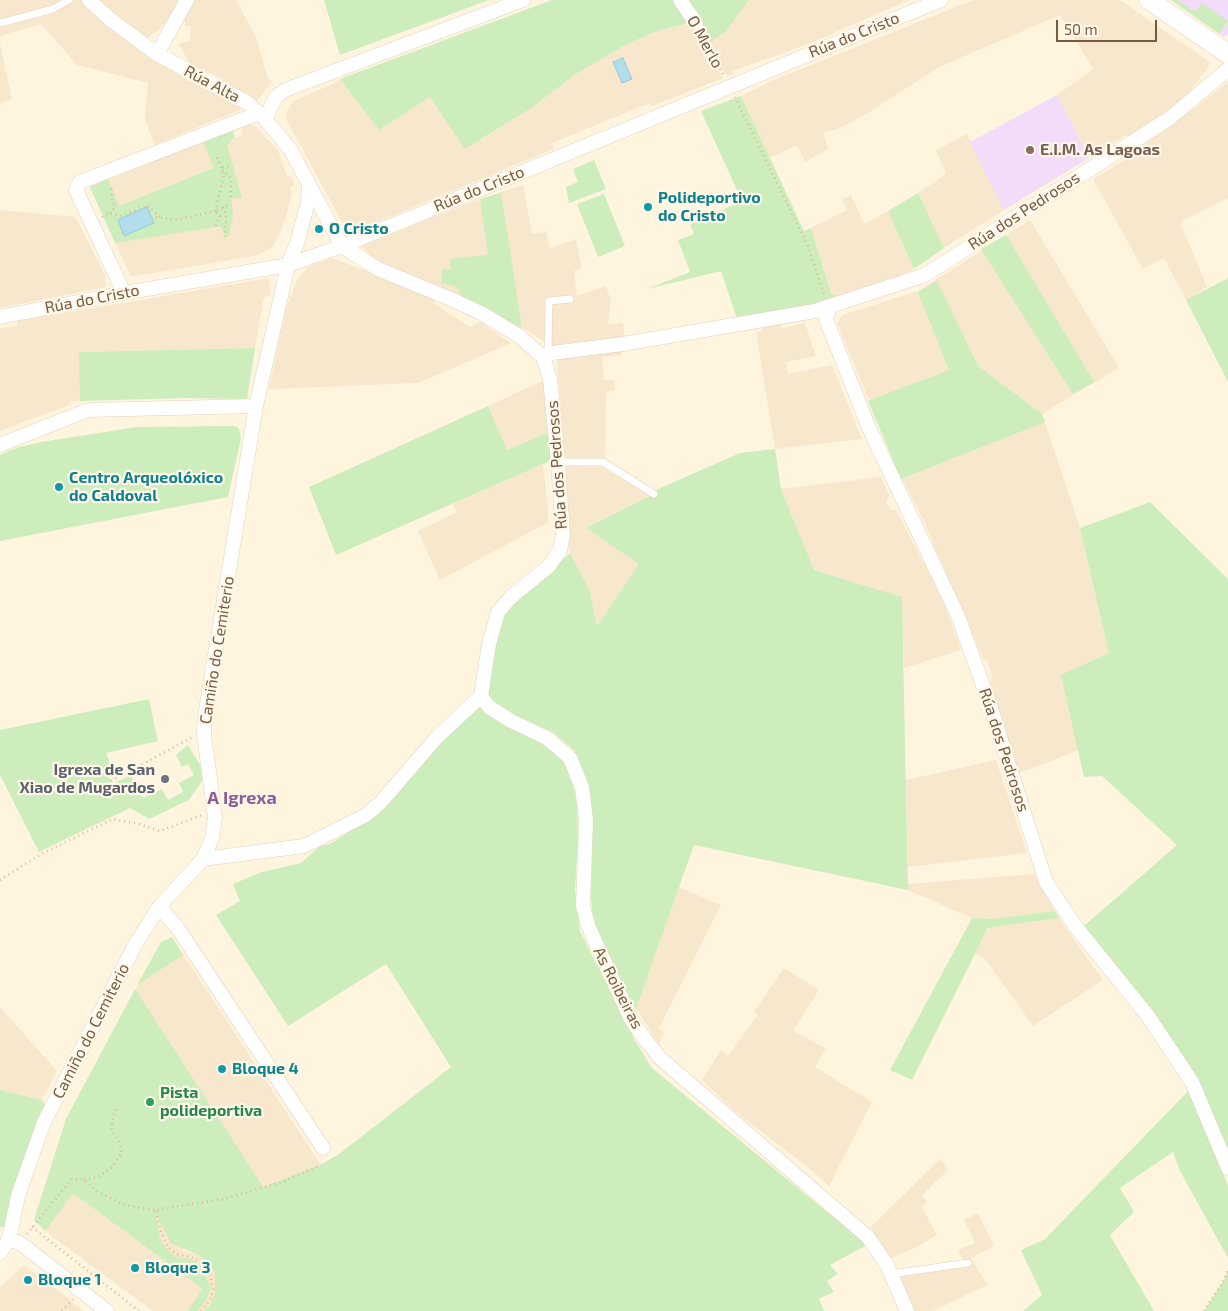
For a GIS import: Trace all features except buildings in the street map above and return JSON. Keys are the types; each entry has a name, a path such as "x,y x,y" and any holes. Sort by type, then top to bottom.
{"street":[{"path":"157,54 187,0"},
{"path":"124,293 76,190 80,182 262,116 276,97 284,90 523,0"},
{"name":"O Merlo","path":"680,0 696,23"},
{"name":"Rúa do Cristo","path":"0,317 124,293 288,266 342,246 941,0"},
{"path":"1149,0 1228,54"},
{"name":"Rúa Alta","path":"91,1 110,20 157,54 248,103 262,116 290,148 308,186 342,246"},
{"name":"Rúa dos Pedrosos","path":"481,696 489,644 498,612 511,597 549,566 560,550 563,535 550,379 544,357 552,352 623,344 783,318 829,308 925,275 1170,118 1228,69"},
{"path":"288,266 298,244 308,202 308,186"},
{"path":"342,246 378,269 483,314 520,336 544,357"},
{"name":"Camiño do Cemiterio","path":"0,1253 8,1239 18,1196 44,1122 113,986 159,908 203,859 212,838 214,809 204,735 205,716 256,406 288,266"},
{"name":"Rúa dos Pedrosos","path":"829,308 826,319 869,428 958,616 990,705 1046,882 1076,927 1148,1016 1192,1082 1228,1168"},
{"path":"0,445 88,410 256,406"},
{"path":"203,859 304,846 323,838 372,811 438,736 481,696"},
{"name":"As Roibeiras","path":"481,696 489,707 511,721 547,738 570,758 582,787 586,820 583,906 589,928 627,1011 644,1038 660,1058 868,1237 891,1274 907,1311"},
{"path":"159,908 177,927 323,1148"},
{"path":"8,1239 20,1243 107,1311"}],"lane":[{"path":"0,23 53,9 69,0"},
{"path":"544,357 548,349 549,301 570,299"},
{"path":"558,462 603,462 654,494"},
{"path":"891,1274 968,1263"}],"path":[{"name":"O Merlo","path":"696,23 703,42 729,86 808,246 829,308"},
{"path":"215,211 224,175 216,155"},
{"path":"221,168 232,165"},
{"path":"221,168 231,178 231,198"},
{"path":"99,218 114,209 111,185"},
{"path":"109,213 122,216 147,206 158,217 176,220 215,211 231,204"},
{"path":"222,207 226,214 225,237"},
{"path":"215,211 220,216 216,226"},
{"path":"111,781 192,737"},
{"path":"0,880 43,853 113,819 139,824 160,831 214,809"},
{"path":"26,1236 72,1179 84,1180 98,1177 112,1167 122,1153 119,1140 111,1130 118,1107"},
{"path":"84,1180 98,1192 125,1205 155,1210 223,1199 280,1183 320,1165"},
{"path":"155,1210 160,1232 167,1246 176,1254 191,1257 203,1264 210,1274 213,1288 211,1298 201,1311"},
{"path":"32,1227 139,1311"},
{"path":"1204,1311 1224,1280 1228,1269"}],"shaded area":[{"path":"0,0 64,0 54,6 0,20"},
{"path":"72,0 82,0 143,54 199,86 242,105 240,110 154,145 145,119 148,83 77,65 41,24 0,36 0,25"},
{"path":"99,0 183,0 158,31 144,39"},
{"path":"193,0 236,0 256,37 268,78 272,82 257,101 251,100 221,83 223,79 190,64 179,44 190,41 191,26 185,26 185,15"},
{"path":"749,0 909,0 811,43 733,71 734,74 727,76 706,45 726,31"},
{"path":"973,0 1120,0 1211,63 1181,103 1089,158 1057,95 1093,69 1060,15 939,67 868,113 840,128 823,133 828,149 805,162 797,145 770,158 741,96 774,80"},
{"path":"1171,0 1228,0 1228,34 1224,37"},
{"path":"690,23 723,78 652,106 650,103 552,143 554,149 348,234 287,120 286,114 293,101 333,84 340,79 379,130 430,97 481,140 576,74 627,44 660,30"},
{"path":"0,43 12,100 0,103"},
{"path":"1228,82 1228,198 1180,222 1207,287 1186,300 1164,258 1143,269 1093,179 1139,152 1136,146 1188,113"},
{"name":"E.I.M. As Lagoas","path":"1057,95 1089,158 1004,210 970,142"},
{"path":"250,124 255,126 278,150 287,176 292,177 295,184 290,188 292,192 284,224 274,245 267,251 254,256 131,277 90,187 203,141 233,131 235,138 243,135 241,128"},
{"path":"967,134 1004,210 944,248 918,193 946,174 936,150"},
{"path":"523,185 532,234 546,232 550,248 576,239 582,269 574,271 577,296 606,286 611,301 608,324 623,323 625,340 552,347 525,329 461,296 377,264 361,246 480,199"},
{"path":"851,195 864,224 888,211 914,269 889,280 837,296 831,293 811,228 847,210 842,200"},
{"path":"0,210 75,217 105,274 106,287 0,308"},
{"path":"1030,220 1119,368 1042,414 1080,528 1109,653 1062,675 1079,750 1017,774 990,686 992,675 987,660 984,661 922,517 900,475 837,323 842,315 918,291"},
{"path":"332,258 441,299 433,303 470,327 480,322 511,343 418,383 269,389 286,309 297,280 308,267"},
{"path":"269,278 271,295 264,297 255,348 80,352 80,401 69,401 69,405 0,431 0,328 17,326 17,321"},
{"path":"805,323 816,356 786,362 788,374 832,365 862,439 775,449 756,332 763,331 763,327 773,325 781,324 782,328"},
{"path":"621,349 622,355 602,357 604,380 614,380 615,390 606,392 605,459 563,458 557,356"},
{"path":"544,380 550,432 507,450 488,406"},
{"path":"543,464 549,522 440,580 418,531 457,512 453,504"},
{"path":"564,465 601,467 650,496 586,528 640,564 598,625 596,625 590,591 570,553"},
{"path":"881,477 889,495 886,502 891,510 896,510 942,598 961,650 904,668 902,597 814,570 781,489"},
{"path":"996,760 1027,853 908,867 906,780"},
{"path":"1034,874 1055,911 992,919 972,918 908,890 908,884"},
{"path":"679,887 721,905 659,1028 664,1033 659,1044 636,1009"},
{"path":"1059,918 1103,980 1033,1026 986,960 975,953 989,928"},
{"path":"172,937 321,1165 280,1183 223,1199 182,1250 200,1256 252,1311 153,1311 45,1231 34,1220 66,1119 161,942"},
{"path":"784,968 819,990 793,1030 826,1049 815,1067 872,1102 829,1186 814,1172 733,1110 702,1080 721,1050 728,1056 758,1015 754,1012"},
{"path":"0,1007 57,1071 42,1100 0,1090"},
{"path":"940,1159 948,1170 922,1195 927,1202 922,1207 937,1235 917,1247 889,1259 871,1227"},
{"path":"978,1213 994,1246 971,1258 987,1285 933,1311 914,1311 896,1270 963,1260 958,1250 975,1243 964,1220"},
{"name":"Bloque 1","path":"24,1265 83,1311 0,1311 0,1287"}],"green space":[{"path":"324,0 489,0 340,55"},
{"path":"552,0 673,0 690,23 660,30 627,44 576,74 531,108 465,149 430,97 379,130 340,79"},
{"path":"688,0 749,0 726,31 706,45 694,8"},
{"path":"1171,0 1178,0 1195,12 1202,3 1228,21 1219,34"},
{"path":"741,96 804,231 811,228 831,293 837,296 782,314 737,319 721,271 647,289 690,272 678,240 694,234 690,225 742,201 701,111"},
{"path":"233,131 235,138 230,140 231,143 227,145 242,198 231,198 233,216 229,236 225,237 221,226 115,243 90,187 108,179 119,206 214,168 203,141"},
{"path":"594,160 606,189 569,203 566,187 578,182 573,169"},
{"path":"501,193 522,328 461,296 457,287 442,283 442,270 451,269 450,259 488,255 480,199"},
{"path":"918,193 944,248 914,269 888,211"},
{"path":"604,194 625,246 598,257 577,204"},
{"path":"1006,235 1094,382 1073,394 981,249"},
{"path":"1228,278 1228,382 1186,300"},
{"path":"937,281 978,366 1042,414 1045,422 901,479 868,401 949,370 918,292"},
{"path":"255,348 247,399 187,398 80,401 79,352"},
{"path":"488,406 507,450 550,432 552,460 336,555 309,487"},
{"path":"235,426 239,428 241,438 228,497 0,541 0,455 16,448 41,442 137,427"},
{"path":"775,449 781,489 814,570 902,597 908,890 694,845 636,1009 604,950 594,927 591,897 593,819 588,783 575,751 554,733 499,707 488,695 487,680 500,621 509,606 570,553 590,591 596,624 598,625 639,564 586,528 650,496 658,489 740,453"},
{"path":"1150,502 1228,579 1228,1152 1199,1083 1169,1035 1084,926 1177,845 1102,776 1084,777 1061,675 1109,653 1080,528"},
{"path":"149,699 158,741 106,753 115,775 109,777 113,784 131,775 143,798 162,789 168,800 183,792 179,783 194,775 188,764 182,767 176,755 188,745 202,768 204,778 189,800 149,819 130,808 39,852 0,775 0,730"},
{"path":"478,706 561,756 573,785 577,804 578,841 575,889 580,931 634,1039 652,1068 867,1245 830,1265 838,1274 827,1281 834,1292 819,1299 824,1311 204,1311 211,1304 215,1293 215,1272 200,1256 171,1243 155,1212 160,1238 165,1247 174,1256 193,1260 200,1265 211,1287 207,1299 198,1311 187,1311 203,1289 73,1193 45,1231 34,1220 66,1119 135,989 263,1187 320,1165 339,1154 451,1067 386,964 288,1026 216,915 240,901 233,884 262,872 301,863 320,846 330,844 378,813 449,729"},
{"path":"1055,911 1059,918 988,928 912,1080 890,1070 972,918 992,919"},
{"path":"172,937 183,955 137,985 161,942"},
{"path":"1190,1089 1228,1186 1228,1258 1180,1171 1173,1152 1120,1188 1134,1212 1110,1235 1154,1311 1023,1311 1042,1295 1021,1250 1045,1239"},
{"path":"0,1090 42,1100 47,1107 24,1161 4,1227 0,1227"},
{"path":"1228,1269 1228,1311 1204,1311 1224,1280"}],"water":[{"path":"623,58 632,79 622,83 613,62"},
{"path":"147,207 154,223 124,236 118,220"}],"place":[{"name":"E.I.M. As Lagoas","path":"1030,150"},
{"name":"Polideportivo do Cristo","path":"648,207"},
{"name":"O Cristo","path":"319,229"},
{"name":"Centro Arqueolóxico do Caldoval","path":"59,487"},
{"name":"Igrexa de San Xiao de Mugardos","path":"165,779"},
{"name":"Bloque 4","path":"222,1069"},
{"name":"Pista polideportiva","path":"150,1102"},
{"name":"Bloque 3","path":"135,1268"},
{"name":"Bloque 1","path":"28,1280"}],"district":[{"name":"A Igrexa","path":"242,798"}]}
